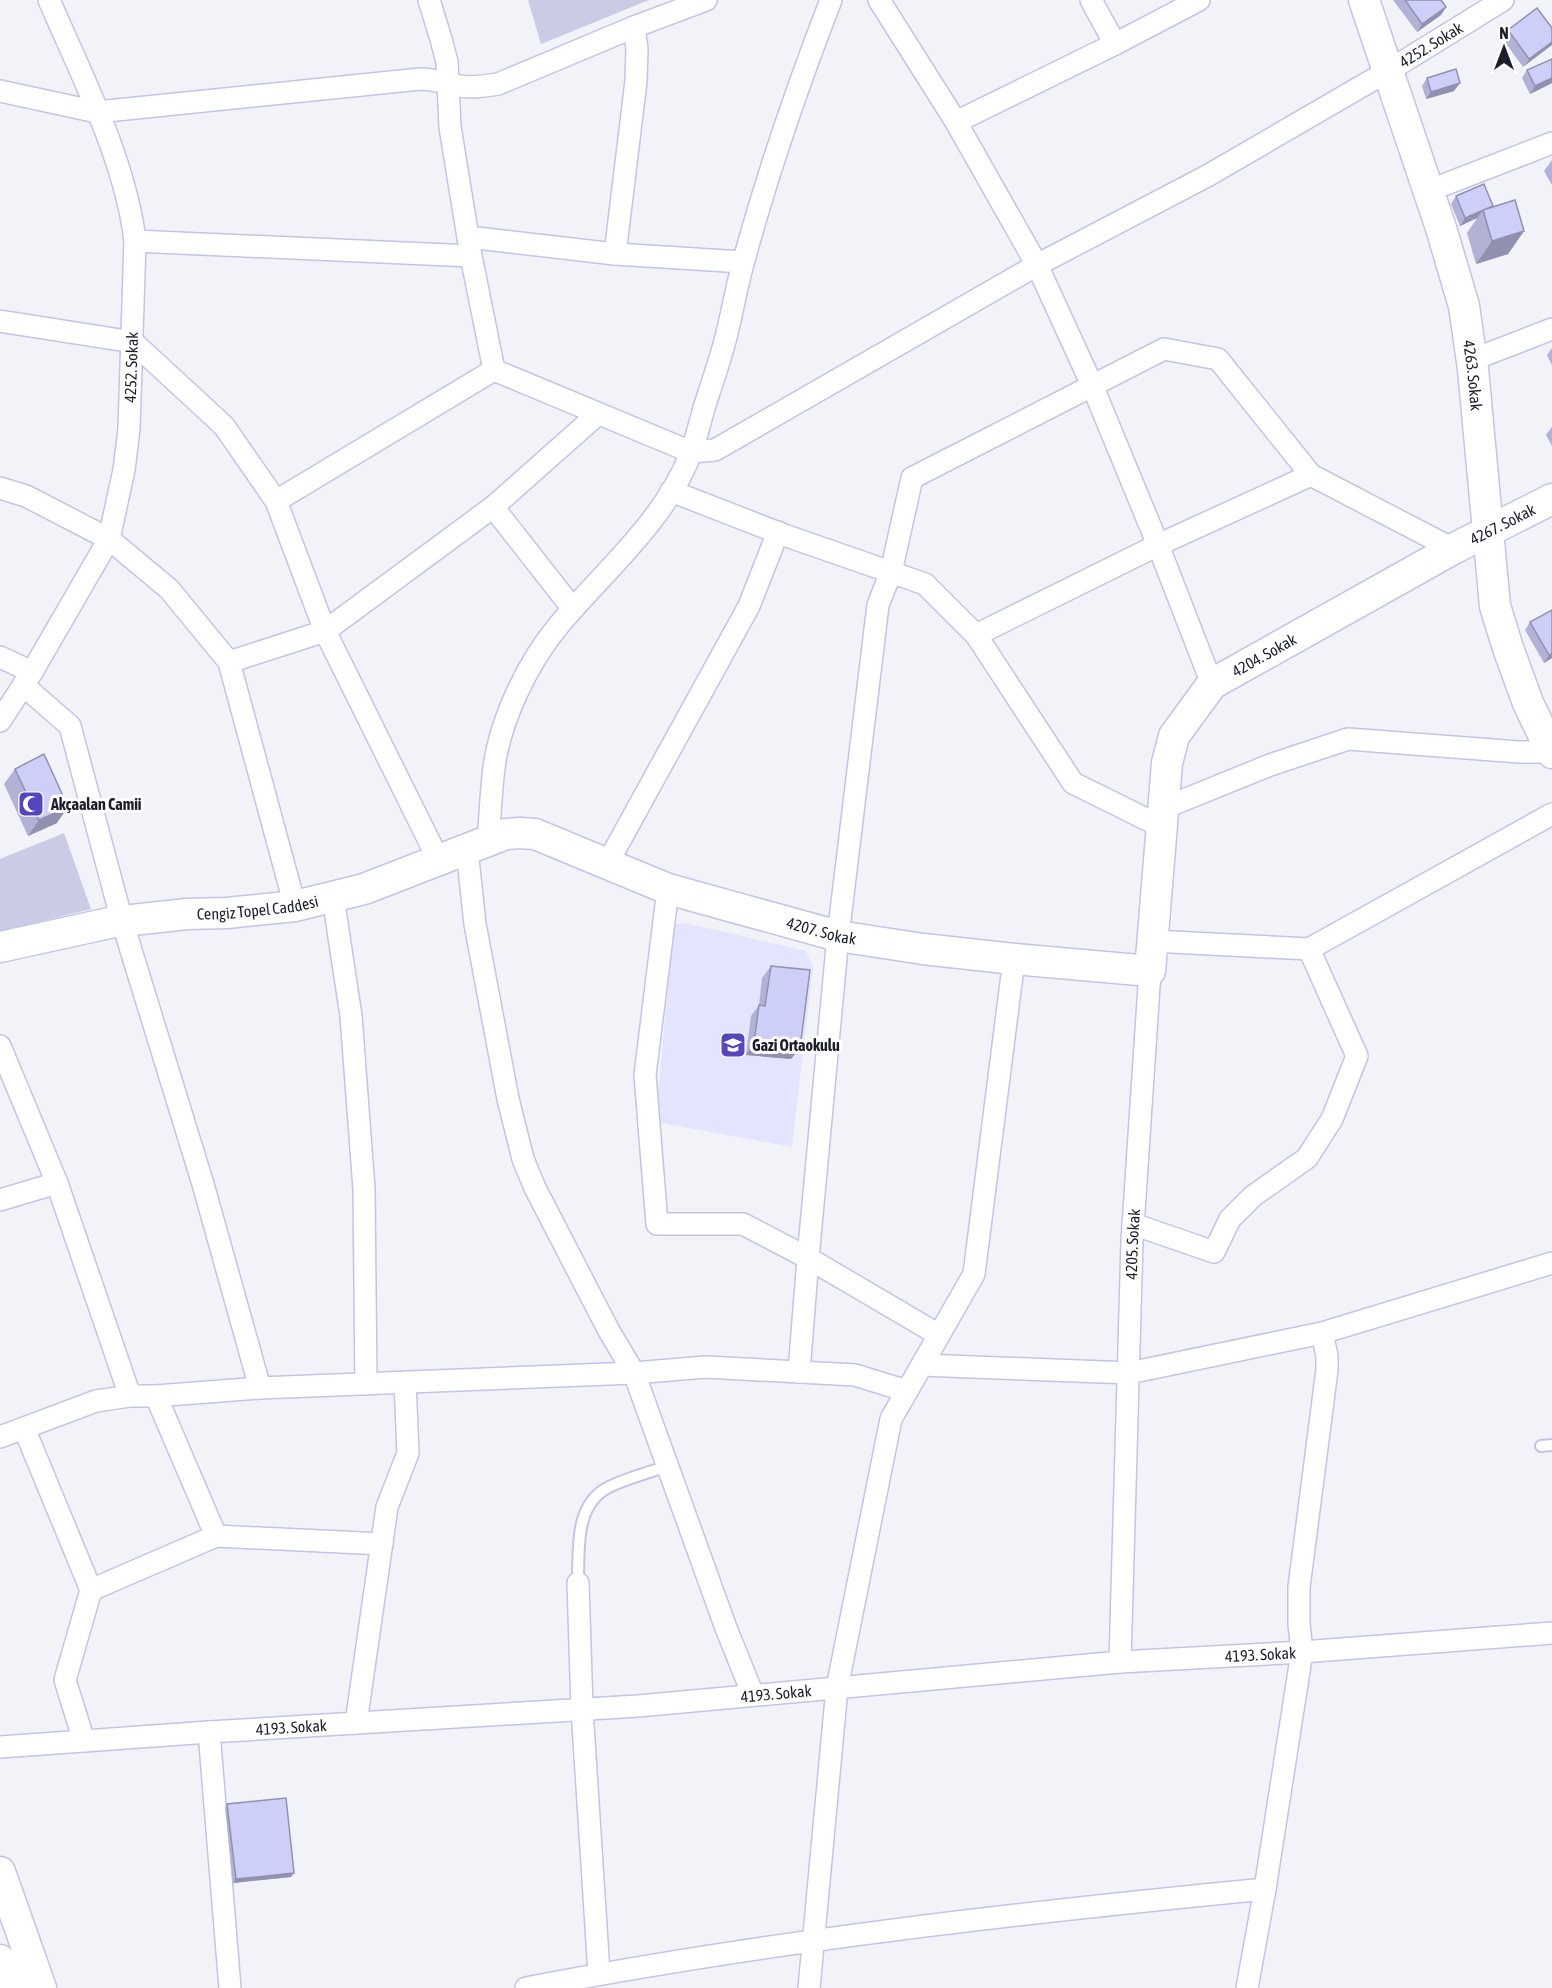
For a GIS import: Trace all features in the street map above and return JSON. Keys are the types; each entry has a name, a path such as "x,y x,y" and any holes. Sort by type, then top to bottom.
{"street":[{"name":"4252. Sokak","path":"0,721 109,539 124,470 129,429 135,241 128,196 97,112 49,0"},
{"path":"429,0 447,62 450,126 469,246 494,370"},
{"path":"0,91 97,112 420,79 471,87 498,84 634,27 706,0"},
{"path":"753,1695 726,1628 634,1373 609,1331 561,1239 535,1188 524,1159 508,1099 475,924 487,842 494,766 503,729 518,692 538,654 558,626 633,545 652,521 691,452 727,334 743,262 788,121 831,0"},
{"path":"879,0 956,122 1037,265 1092,385 1212,684"},
{"path":"1091,0 1115,44"},
{"path":"956,122 1199,0"},
{"name":"4263. Sokak","path":"1364,0 1464,306 1472,360 1493,588 1499,622 1528,703 1552,752"},
{"name":"4252. Sokak","path":"691,452 715,450 1037,265 1207,176 1388,71 1503,0"},
{"path":"615,254 636,81 637,49 634,27"},
{"path":"1428,191 1552,143"},
{"path":"135,241 469,246 743,262"},
{"path":"0,321 133,342 224,426 276,501 325,631 439,861"},
{"path":"1472,360 1552,329"},
{"path":"799,1372 838,936 878,605 891,572 912,478 1164,349 1218,359 1311,475 1453,549"},
{"path":"494,370 691,452"},
{"path":"276,501 494,370"},
{"path":"229,662 325,631 493,507 598,414"},
{"path":"975,635 1158,545 1311,475"},
{"path":"0,488 26,496 109,539 169,589 229,662 295,906"},
{"path":"671,490 778,532 925,584 975,635 1072,783 1163,818 1270,765 1348,739 1519,752 1552,752"},
{"name":"4267. Sokak","path":"1453,549 1552,499"},
{"path":"493,507 573,609"},
{"path":"607,864 748,606 778,532"},
{"name":"4204. Sokak","path":"1163,818 1167,763 1174,736 1212,684 1453,549"},
{"path":"0,657 27,679 70,726 122,921 203,1184 260,1388"},
{"path":"1152,941 1309,949 1552,814"},
{"name":"4205. Sokak","path":"1120,1662 1133,1224 1152,941 1163,818"},
{"name":"4207. Sokak","path":"487,842 520,833 535,834 668,889 838,936 922,949 1150,971"},
{"name":"Cengiz Topel Caddesi","path":"0,947 122,921 295,906 364,889 487,842"},
{"path":"668,889 645,1075 657,1224 743,1224 808,1258 939,1335"},
{"path":"333,897 351,1016 364,1189 366,1384"},
{"path":"1133,1224 1214,1252 1230,1219 1253,1196 1307,1158 1332,1119 1357,1056 1309,949"},
{"path":"809,1988 837,1688 891,1419 974,1274 1014,959"},
{"path":"0,1046 57,1183 130,1396"},
{"path":"0,1200 57,1183"},
{"path":"922,1365 1129,1373 1322,1332 1552,1263"},
{"path":"1247,1988 1302,1652 1299,1587 1327,1370 1327,1356 1322,1332"},
{"path":"0,1437 96,1401 130,1396 260,1388 634,1373 706,1367 855,1375 907,1391"},
{"path":"356,1723 387,1507 408,1453 405,1382"},
{"path":"156,1396 216,1536"},
{"path":"24,1428 91,1590 65,1680 84,1741"},
{"path":"91,1590 216,1536 382,1544"},
{"path":"578,1583 582,1709 599,1973"},
{"name":"4193. Sokak","path":"0,1747 638,1706 1120,1662 1302,1652 1552,1633"},
{"path":"209,1732 230,1988"},
{"path":"0,1872 41,1988"},
{"path":"526,1988 599,1973 814,1940 1054,1910 1265,1889"},
{"path":"0,1960 10,1988"}],"lane":[{"path":"578,1583 580,1526 586,1511 596,1497 608,1487 667,1466"}],"shaded area":[{"path":"528,0 649,0 541,44"},
{"path":"64,833 91,909 0,931 0,859"},
{"name":"Gazi Ortaokulu","path":"685,923 806,951 813,967 792,1147 656,1122 673,925"}],"building":[{"path":"1405,0 1441,0 1446,7 1422,24"},
{"path":"1537,8 1552,28 1552,42 1529,59 1508,30"},
{"path":"1552,59 1552,78 1535,86 1527,70"},
{"path":"1456,69 1460,83 1431,92 1427,78"},
{"path":"1484,184 1493,206 1465,218 1456,196"},
{"path":"1515,200 1524,231 1492,241 1483,210"},
{"path":"1552,610 1552,653 1549,655 1530,622"},
{"path":"44,754 68,807 39,820 15,769"},
{"path":"771,966 810,970 800,1048 754,1043 759,1005 765,1006"},
{"path":"286,1798 294,1873 236,1879 227,1804"}],"place":[{"name":"Akçaalan Camii","path":"31,804"},
{"name":"Gazi Ortaokulu","path":"733,1045"}]}
